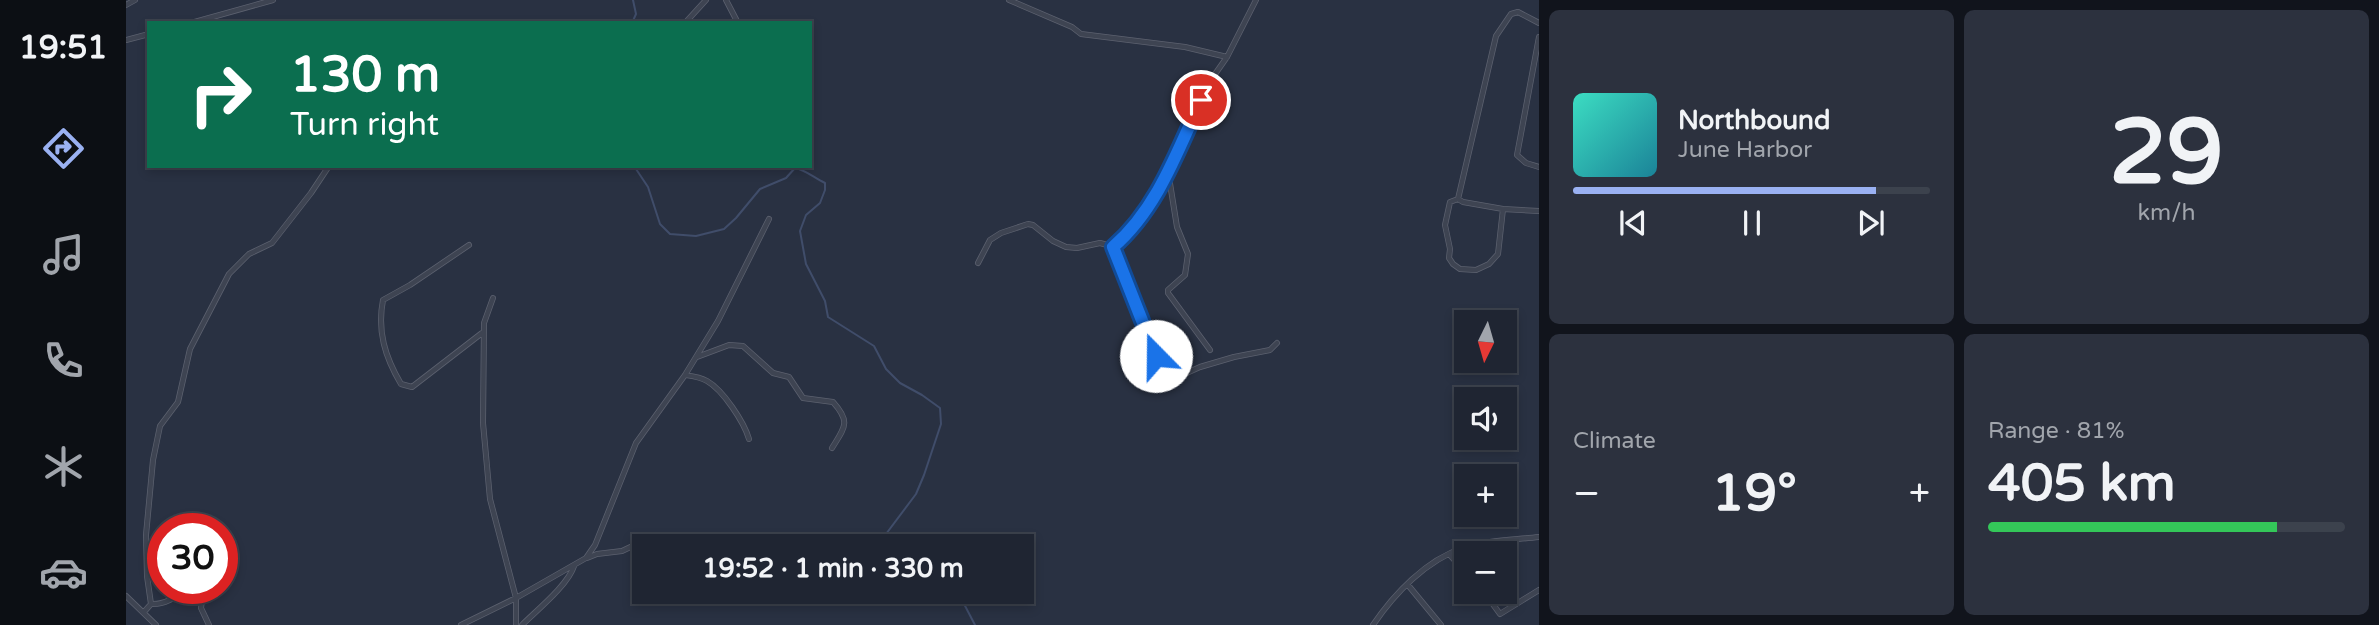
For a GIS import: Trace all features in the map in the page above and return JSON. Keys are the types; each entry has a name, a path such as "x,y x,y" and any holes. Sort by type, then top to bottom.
{"street":[{"path":"126,5 135,0"},
{"path":"198,21 273,0"},
{"path":"687,21 706,0"},
{"path":"726,0 737,21"},
{"path":"1009,0 1072,27 1081,34 1185,47 1227,57"},
{"path":"1113,247 1141,219 1168,171 1213,77 1227,57 1256,0"},
{"path":"1458,199 1496,36 1511,14 1518,12 1539,23"},
{"path":"126,40 147,35"},
{"path":"1539,37 1517,155 1526,163 1539,167"},
{"path":"148,513 153,460 160,426 178,402 190,349 229,274 249,254 272,243 328,168"},
{"path":"1168,171 1177,227 1188,254 1185,275 1168,293 1210,350"},
{"path":"1458,199 1503,209 1539,211"},
{"path":"1458,199 1450,202 1445,225 1449,258 1460,269 1476,270 1489,264 1498,254 1503,209"},
{"path":"586,558 595,544 636,443 685,375 718,321 769,219"},
{"path":"978,262 990,240 1001,233 1028,225 1033,225 1053,241 1066,247 1077,248 1100,243 1113,247"},
{"path":"469,245 383,300 379,317 388,362 401,384 412,387 483,332"},
{"path":"1113,247 1165,378 1171,380 1200,367 1270,350 1277,343"},
{"path":"493,298 483,332 483,423 490,499 516,598 516,625"},
{"path":"696,357 729,345 744,346 773,373 789,377 803,398 833,402 844,416 845,428 832,448"},
{"path":"685,375 708,382 722,395 746,427 749,439"},
{"path":"147,524 147,576"},
{"path":"1373,625 1384,609 1425,569 1449,554 1464,548 1539,537"},
{"path":"461,625 516,598 586,558 632,547"},
{"path":"1449,554 1454,560"},
{"path":"522,625 572,572 575,565"},
{"path":"1408,586 1441,625"},
{"path":"1517,604 1539,590"},
{"path":"126,596 156,625"},
{"path":"144,612 151,604 160,604"},
{"path":"202,604 209,625"},
{"path":"1493,604 1500,614 1516,604"}],"waterway":[{"path":"633,0 636,14 633,21"},
{"path":"635,168 648,187 660,224 670,234 696,236 724,229 760,189 786,178 795,168"},
{"path":"795,168 825,183 820,203 806,215 800,231 806,264 825,301 828,317 874,346 886,369 900,383 940,408 941,424 916,494 886,534"},
{"path":"964,604 975,625"}],"route":[{"path":"1156,356 1113,247 1141,219 1159,190 1201,100"}]}
